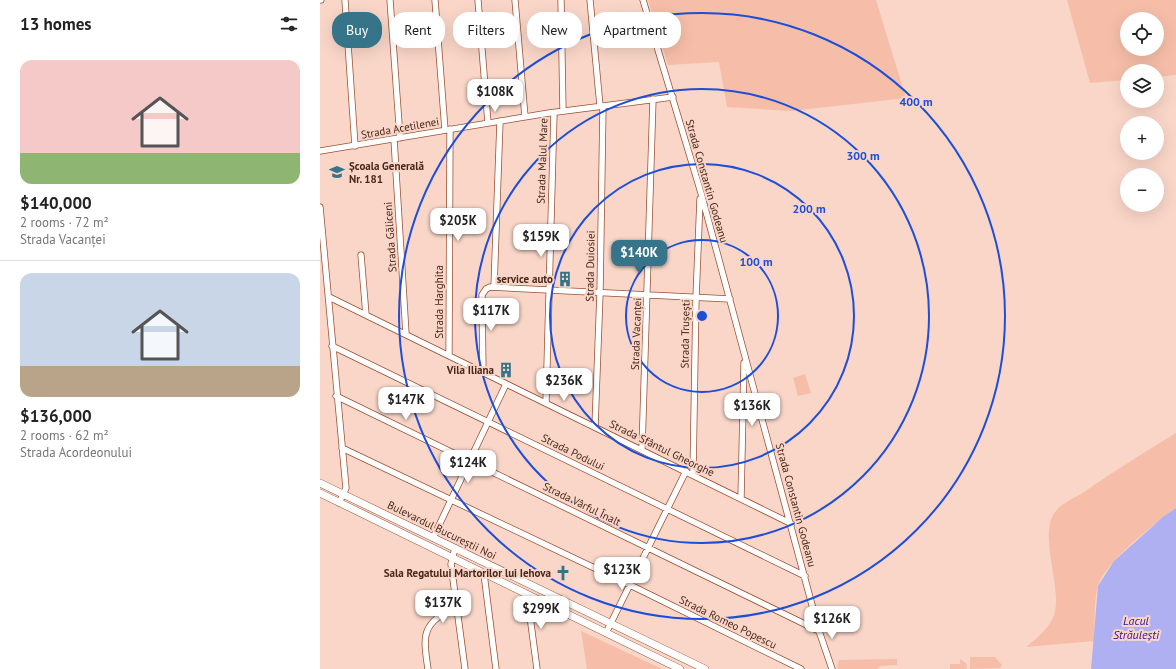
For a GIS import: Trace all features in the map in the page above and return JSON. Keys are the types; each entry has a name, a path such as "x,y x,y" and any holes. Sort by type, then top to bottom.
{"main road":[{"name":"Bulevardul Bucureștii Noi","path":"320,483 705,669"},
{"name":"Bulevardul Bucureștii Noi","path":"320,493 680,669"}],"street":[{"path":"345,0 355,146"},
{"name":"Strada Găliceni","path":"390,0 406,334"},
{"name":"Strada Harghita","path":"435,0 447,129 449,355"},
{"path":"478,0 488,123"},
{"path":"515,0 525,117"},
{"path":"561,0 562,111"},
{"name":"Strada Duiosiei","path":"590,0 601,106 600,293 595,426"},
{"name":"Strada Constantin Godeanu","path":"643,0 701,193 744,355 832,669"},
{"name":"Strada Acetilenei","path":"320,151 562,111 673,97"},
{"name":"Strada Vacanței","path":"642,450 653,99"},
{"name":"Strada Malul Mare","path":"546,403 554,113"},
{"path":"494,287 500,121"},
{"name":"Strada Trușești","path":"693,474 696,298 701,193"},
{"path":"320,207 322,241 329,297 336,396 346,488 339,503"},
{"path":"361,255 366,315"},
{"path":"483,372 482,295 486,289 494,287 730,299"},
{"name":"Strada Sfântul Gheorghe","path":"329,297 693,474 792,524"},
{"name":"Strada Podului","path":"332,346 805,576"},
{"path":"741,498 744,355"},
{"path":"433,538 450,499 506,384"},
{"name":"Strada Vârful Înalt","path":"336,396 820,630"},
{"name":"Strada Romeo Popescu","path":"342,448 630,585 801,669"},
{"path":"606,633 686,471"},
{"path":"455,548 451,564 465,669"},
{"path":"484,574 496,669"},
{"path":"527,594 538,669"},
{"path":"428,669 424,643 428,628 432,622 457,604"}],"shaded area":[{"path":"648,0 876,0 906,98 791,111 727,107 719,62 668,65 663,48 681,48 681,12 652,12"},
{"path":"1067,0 1176,0 1176,75 1164,76 1164,64 1120,64 1120,81 1090,83"},
{"path":"805,374 811,393 798,396 793,378"},
{"path":"1176,433 1176,508 1132,543 1111,565 1103,576 1098,586 1096,597 1094,641 1026,647 1048,626 1053,618 1056,607 1056,593 1049,548 1049,533 1051,521 1056,511 1065,503"},
{"path":"581,631 662,669 587,669"},
{"path":"970,657 995,657 1002,665 1000,668 970,669"},
{"path":"897,659 897,665 881,666 877,669 837,669 839,660"},
{"path":"960,659 966,663 967,669 950,669 950,664 960,664"}],"water":[{"name":"Lacul Străulești","path":"1176,508 1176,669 1091,669 1098,586 1114,561 1163,517"}],"place":[{"name":"Școala Generală Nr. 181","path":"337,172"},
{"name":"service auto","path":"565,279"},
{"name":"Vila Iliana","path":"506,370"},
{"name":"Sala Regatului Martorilor lui Iehova","path":"563,573"}]}
